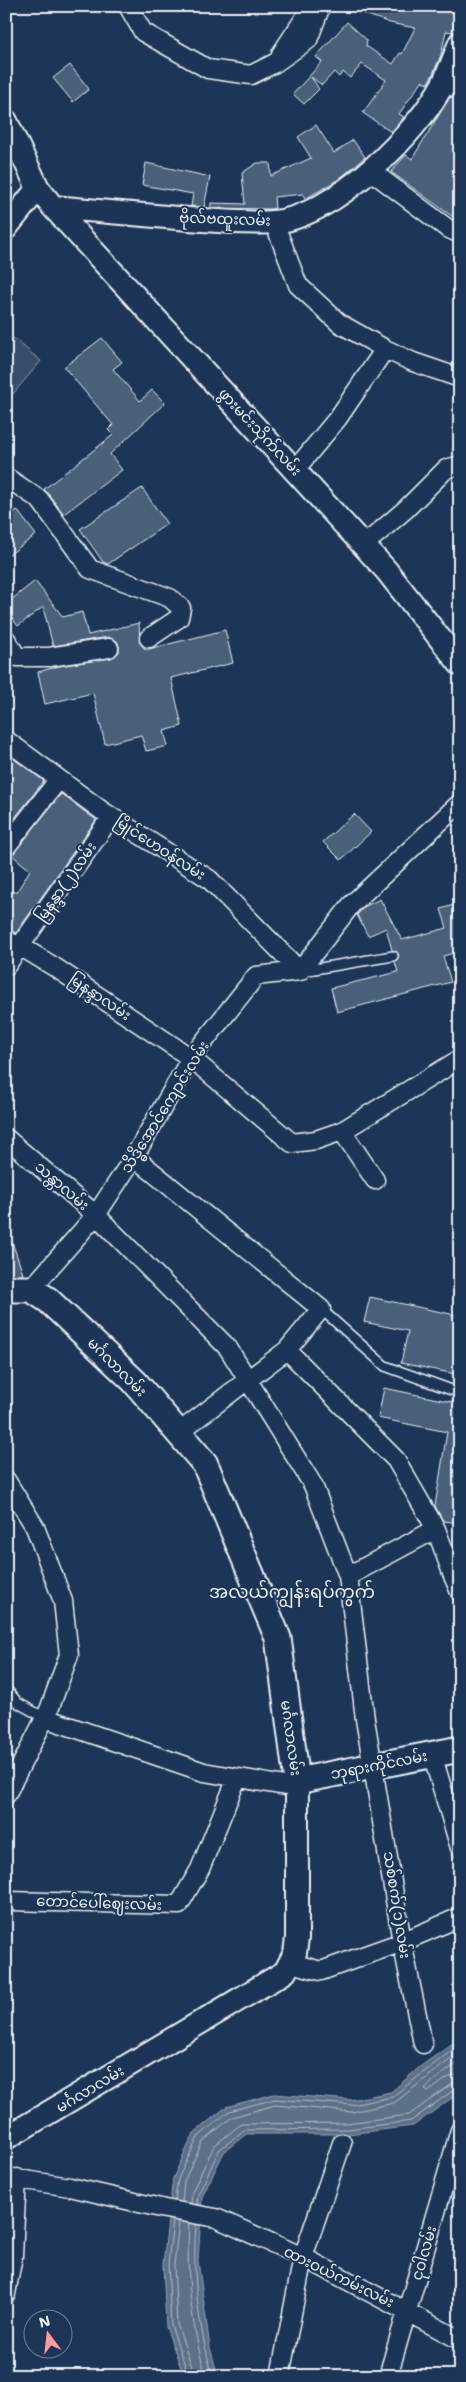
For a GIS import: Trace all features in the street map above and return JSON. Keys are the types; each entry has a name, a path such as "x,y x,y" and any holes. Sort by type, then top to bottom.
{"main road":[{"path":"6,1288 31,1289"},
{"name":"မင်္ဂလာလမ်း","path":"31,1289 48,1300 134,1381 205,1464 278,1638 297,1784"},
{"name":"ဘုရားကိုင်လမ်း","path":"297,1784 460,1749"}],"street":[{"path":"128,6 143,32 208,69 251,75 275,63 308,40 321,6"},
{"path":"275,63 306,16 308,6"},
{"name":"ဗိုလ်ဗထူးလမ်း","path":"53,207 220,221 274,222 295,217 324,204 371,171 451,86 460,43"},
{"path":"6,121 38,188 53,207"},
{"path":"371,171 447,228 460,234"},
{"path":"6,228 38,188"},
{"name":"ဖွားမင်းသိုက်လမ်း","path":"53,207 386,570 460,664"},
{"path":"274,222 298,285 339,323 385,349 413,362 460,378"},
{"path":"295,470 338,418 385,349"},
{"path":"364,546 406,509 446,469 460,465"},
{"path":"8,482 40,500 90,569 170,598 181,608 179,618 149,638"},
{"path":"6,639 18,657 49,658 109,648"},
{"name":"မြိုင်ဟေဝန်လမ်း","path":"6,740 111,817 209,879 300,971"},
{"path":"6,847 59,779"},
{"path":"300,971 351,906 460,803"},
{"name":"မြနန္ဒာ(၂)လမ်း","path":"6,966 13,944 111,817"},
{"name":"မြနန္ဒာလမ်း","path":"13,944 191,1058 292,1143 316,1140 342,1131"},
{"name":"သိဒ္ဓိအောင်ကျောင်းလမ်း","path":"31,1289 96,1214 134,1157 191,1058 256,976 300,971"},
{"path":"375,1180 342,1131 460,1059"},
{"name":"သန္တာလမ်း","path":"6,1138 96,1214 228,1348 247,1381"},
{"path":"134,1157 321,1309 287,1350 178,1433"},
{"path":"287,1350 396,1460 436,1529 458,1580"},
{"name":"သစ်စက်(၁)လမ်း","path":"247,1381 313,1485 348,1576 366,1719 402,1942 424,2044"},
{"path":"6,1480 35,1527 63,1601 69,1656 46,1718 6,1795"},
{"path":"348,1576 436,1529"},
{"path":"46,1718 204,1772 237,1778 297,1784"},
{"path":"432,1754 460,1848"},
{"name":"တောင်ပေါ်ဈေးလမ်း","path":"6,1901 179,1905 200,1869 237,1778"},
{"name":"မင်္ဂလာလမ်း","path":"6,2138 276,1979 291,1963 297,1938 297,1784"},
{"path":"291,1963 321,1971 402,1942 460,1917"},
{"name":"ငုဝါလမ်း","path":"388,2376 460,2130"},
{"path":"280,2376 303,2257 342,2144"},
{"path":"6,2294 13,2256 12,2178"},
{"name":"ထားဝယ်ကမ်းလမ်း","path":"12,2178 70,2187 165,2209 216,2218 303,2257 460,2340"}],"lane":[{"path":"300,971 393,956"},
{"path":"321,1309 385,1366 460,1393"},
{"path":"6,1689 18,1703 46,1718"}],"shaded area":[{"path":"6,332 41,361 6,402"}],"water":[{"path":"460,2038 460,2092 413,2126 348,2134 246,2134 224,2152 202,2197 198,2261 210,2348 218,2376 184,2376 166,2327 163,2264 173,2178 194,2133 226,2107 274,2094 351,2100 391,2092 421,2066"}],"building":[{"path":"349,6 458,6 452,32 446,31 441,55 432,76 427,84 422,81 399,114 404,117 391,132 363,113 386,80 362,64 350,78 343,72 339,77 334,72 322,85 311,77 319,89 304,104 293,94 322,62 316,57 347,22 367,40 366,46 393,64 400,53 402,54 415,28 390,23 348,8"},
{"path":"70,65 89,89 73,102 53,78"},
{"path":"450,97 460,99 460,222 391,172 406,155 412,159"},
{"path":"316,125 334,153 353,140 365,157 339,179 305,199 303,194 274,197 275,208 271,209 211,208 211,203 245,204 242,173 257,163 270,163 271,176 311,158 298,137"},
{"path":"146,163 210,177 204,207 191,206 193,194 142,185"},
{"path":"102,338 122,362 113,369 140,401 152,390 165,403 110,454 122,470 64,514 44,489 113,435 108,430 113,425 64,367"},
{"path":"142,488 167,524 108,564 103,562 80,529"},
{"path":"17,510 36,535 6,557 6,518"},
{"path":"35,581 63,617 82,612 88,635 139,623 140,643 145,649 149,649 225,630 233,663 171,678 182,726 164,731 168,746 146,751 141,735 105,744 93,693 45,704 38,672 59,666 111,658 119,652 117,641 108,637 53,646 43,607 18,626 6,611 6,604"},
{"path":"6,753 44,781 6,829"},
{"path":"61,794 96,820 16,933 6,929 6,900 12,891 16,893 30,870 12,855"},
{"path":"354,814 371,832 341,860 323,842"},
{"path":"380,899 402,940 447,928 441,909 460,903 460,960 456,960 454,953 443,956 451,982 337,1012 331,988 398,972 395,962 399,955 392,950 386,928 368,936 357,915 364,907"},
{"path":"8,1230 23,1274 21,1275 6,1275 6,1231"},
{"path":"370,1297 460,1316 460,1375 401,1363 408,1331 364,1322"},
{"path":"384,1388 452,1402 452,1400 460,1400 460,1523 443,1521 435,1506 447,1432 378,1418"}],"district":[{"name":"အလယ်ကျွန်းရပ်ကွက်","path":"292,1592"}]}
